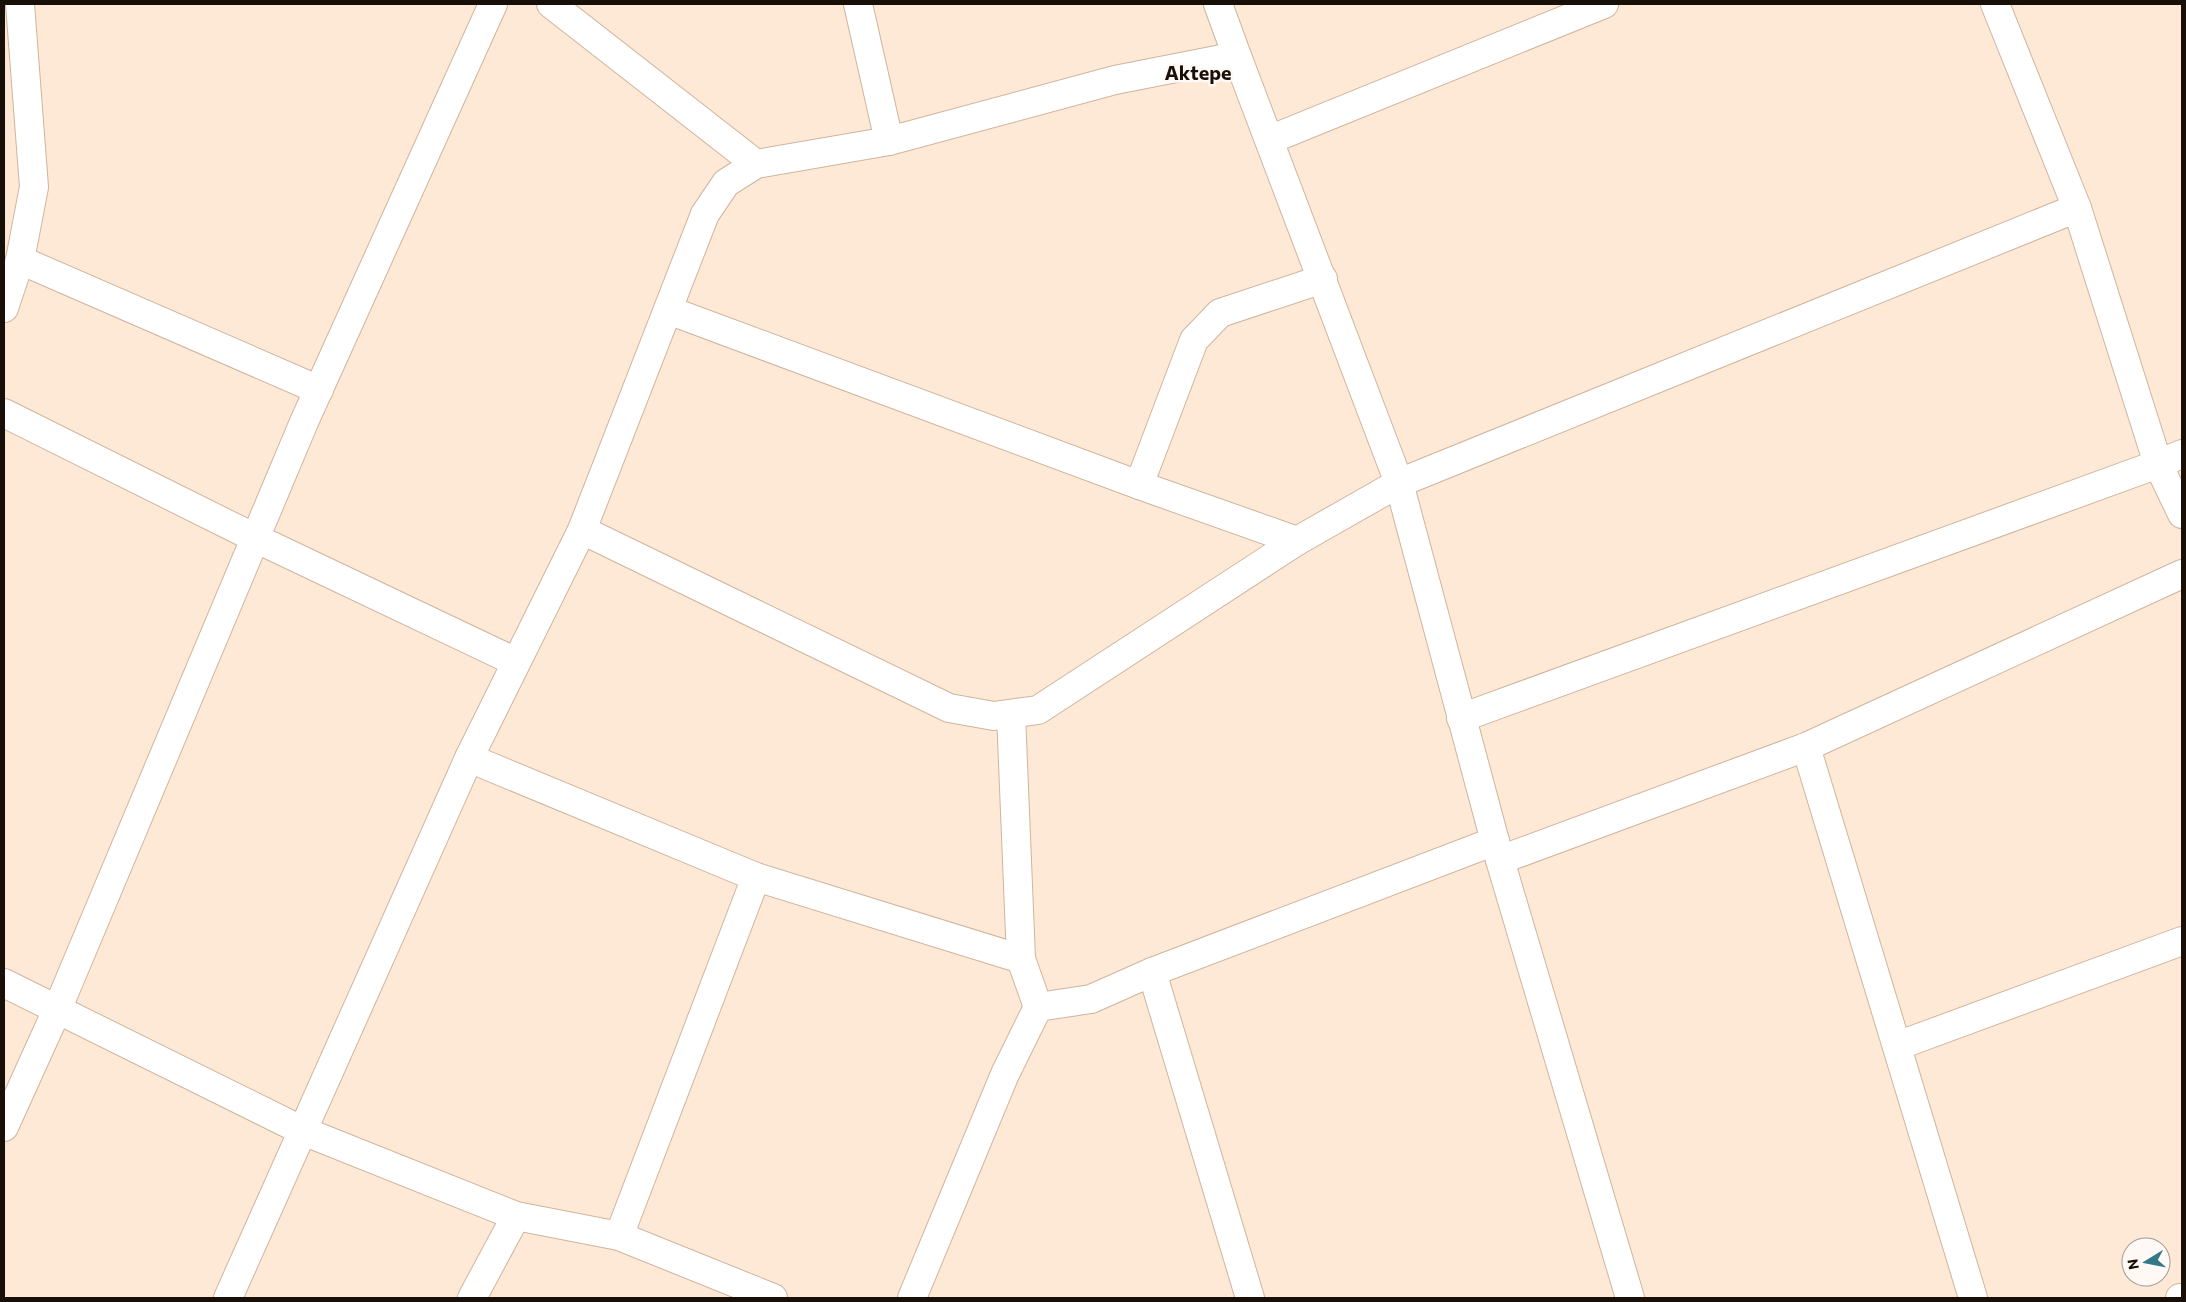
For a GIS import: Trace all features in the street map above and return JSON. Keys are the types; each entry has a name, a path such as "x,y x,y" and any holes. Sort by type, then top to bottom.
{"street":[{"path":"4,308 20,260 34,187 20,4"},
{"path":"4,1127 57,1010 318,390 493,4"},
{"path":"551,4 756,164"},
{"path":"858,4 889,141"},
{"path":"1218,4 1399,483 1498,851 1630,1298"},
{"path":"1269,140 1604,4"},
{"path":"1996,4 2077,208 2170,459 2182,514"},
{"path":"228,1298 469,758 582,530 706,214 726,183 756,164 889,141 1116,80 1237,56"},
{"path":"582,530 949,708 994,716 1038,710 1297,541 1399,483 2077,208"},
{"path":"20,260 318,390"},
{"path":"1140,485 1194,340 1220,313 1323,279"},
{"path":"668,310 1140,485 1297,541"},
{"path":"4,413 255,538 516,662"},
{"path":"1461,718 2170,459"},
{"path":"1038,1007 1091,999 1152,972 1498,851 1806,748 2182,574"},
{"path":"912,1298 1005,1074 1038,1007 1020,959 1011,714"},
{"path":"1806,748 1973,1298"},
{"path":"469,758 756,876 1020,959"},
{"path":"619,1236 756,876"},
{"path":"1897,1046 2182,941"},
{"path":"1152,972 1250,1298"},
{"path":"4,983 304,1131 516,1216 619,1236 773,1298"},
{"path":"472,1298 516,1216"}],"district":[{"name":"Aktepe","path":"1198,73"}]}
